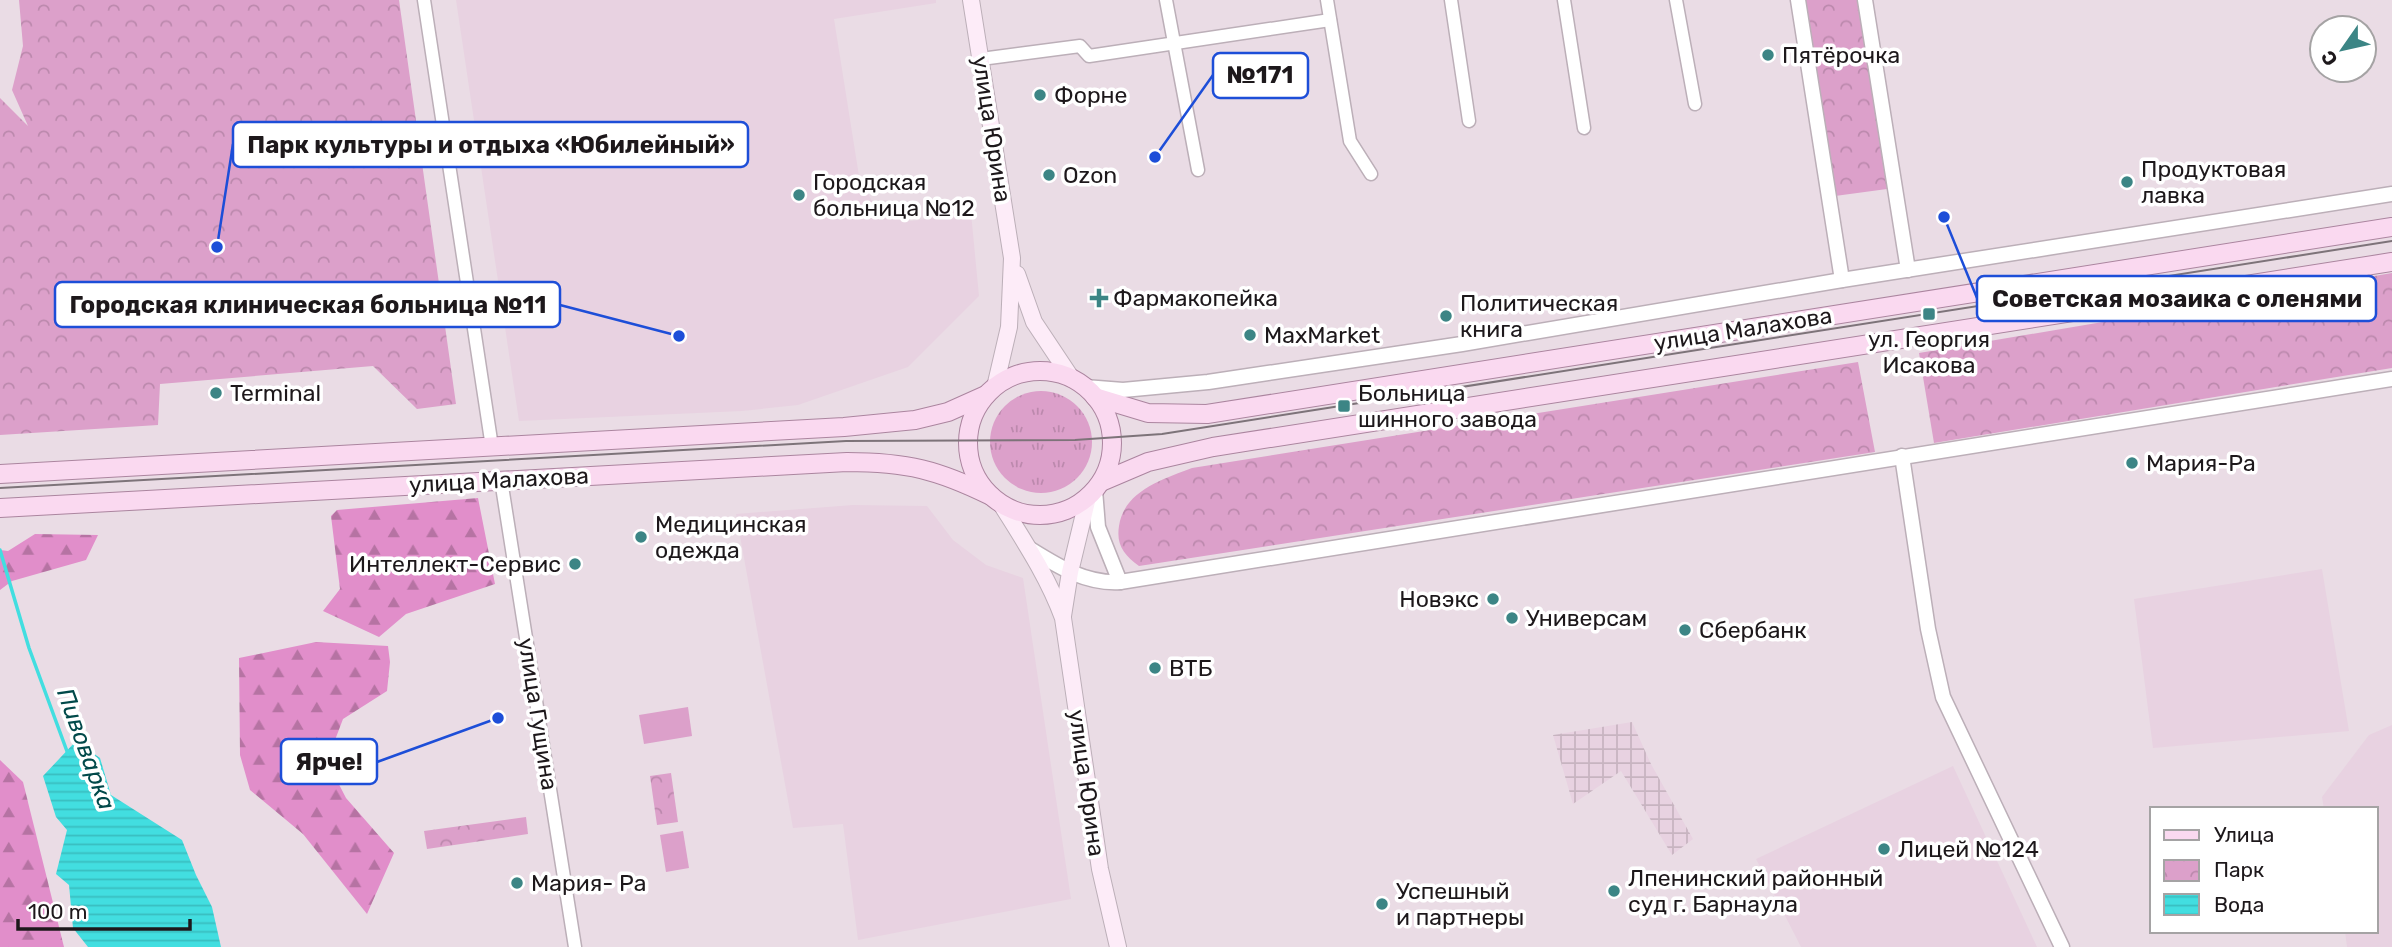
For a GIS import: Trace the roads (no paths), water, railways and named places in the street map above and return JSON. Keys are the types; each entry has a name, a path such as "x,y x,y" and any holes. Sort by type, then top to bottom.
{"main road":[{"name":"улица Юрина","path":"971,0 1012,258 1034,322 1084,387"},
{"name":"улица Малахова","path":"1084,387 1148,413 1207,414 2392,227"},
{"name":"улица Юрина","path":"991,391 1009,327 1012,258"},
{"name":"улица Малахова","path":"1095,489 1148,463 1213,447 2392,262"},
{"path":"1032,371 1046,371 1084,387 1109,423 1112,438 1110,458 1095,489 1061,512 1046,515 1030,514 996,500 975,474 968,447 973,416 991,391 1006,379 1032,371"},
{"name":"улица Малахова","path":"0,474 868,425 915,420 948,412 991,391"},
{"name":"улица Малахова","path":"0,508 847,461 882,462 932,470 996,500"},
{"name":"улица Юрина","path":"1063,618 1070,572 1095,489"},
{"name":"улица Юрина","path":"996,500 1030,549 1063,618 1100,869 1118,947"}],"street":[{"path":"424,0 492,447"},
{"path":"1166,0 1198,170"},
{"path":"1327,0 1350,141 1371,174"},
{"path":"1451,0 1469,121"},
{"path":"1564,0 1584,128"},
{"path":"1676,0 1695,104"},
{"path":"1798,0 1842,280"},
{"path":"1866,0 1908,270"},
{"path":"981,59 1080,46 1089,56 1330,20"},
{"path":"1084,387 1123,390 1208,383 2392,194"},
{"path":"1030,549 1087,580 1121,582 2392,379"},
{"path":"1902,456 1928,629 1943,697 2062,947"},
{"name":"улица Гущина","path":"501,480 575,947"},
{"path":"1095,489 1098,527 1121,582"}],"water":[{"path":"76,741 100,758 111,795 182,840 212,907 221,947 88,947 73,928 69,885 56,874 67,830 56,817 43,776"}],"waterway":[{"name":"Пивоварка","path":"0,550 29,648 68,754"}],"tram line":[{"path":"0,488 846,441 1075,440 1162,434 2392,241"}],"place":[{"name":"Пятёрочка","path":"1768,55"},
{"name":"Форне","path":"1040,95"},
{"name":"№171","path":"1155,157"},
{"name":"Ozon","path":"1049,175"},
{"name":"Продуктовая лавка","path":"2127,182"},
{"name":"Городская больница №12","path":"799,195"},
{"name":"Советская мозаика с оленями","path":"1944,217"},
{"name":"Парк культуры и отдыха «Юбилейный»","path":"217,247"},
{"name":"Фармакопейка","path":"1099,298"},
{"name":"ул. Георгия Исакова","path":"1929,314"},
{"name":"Политическая книга","path":"1446,316"},
{"name":"MaxMarket","path":"1250,335"},
{"name":"Городская клиническая больница №11","path":"679,336"},
{"name":"Terminal","path":"216,393"},
{"name":"Больница шинного завода","path":"1344,406"},
{"name":"Мария-Ра","path":"2132,463"},
{"name":"Медицинская одежда","path":"641,537"},
{"name":"Интеллект-Сервис","path":"575,564"},
{"name":"Новэкс","path":"1493,599"},
{"name":"Универсам","path":"1512,618"},
{"name":"Сбербанк","path":"1685,630"},
{"name":"ВТБ","path":"1155,668"},
{"name":"Ярче!","path":"498,718"},
{"name":"Лицей №124","path":"1884,849"},
{"name":"Мария- Ра","path":"517,883"},
{"name":"Лпенинский районный суд г. Барнаула","path":"1614,891"},
{"name":"Успешный и партнеры","path":"1382,904"}]}
